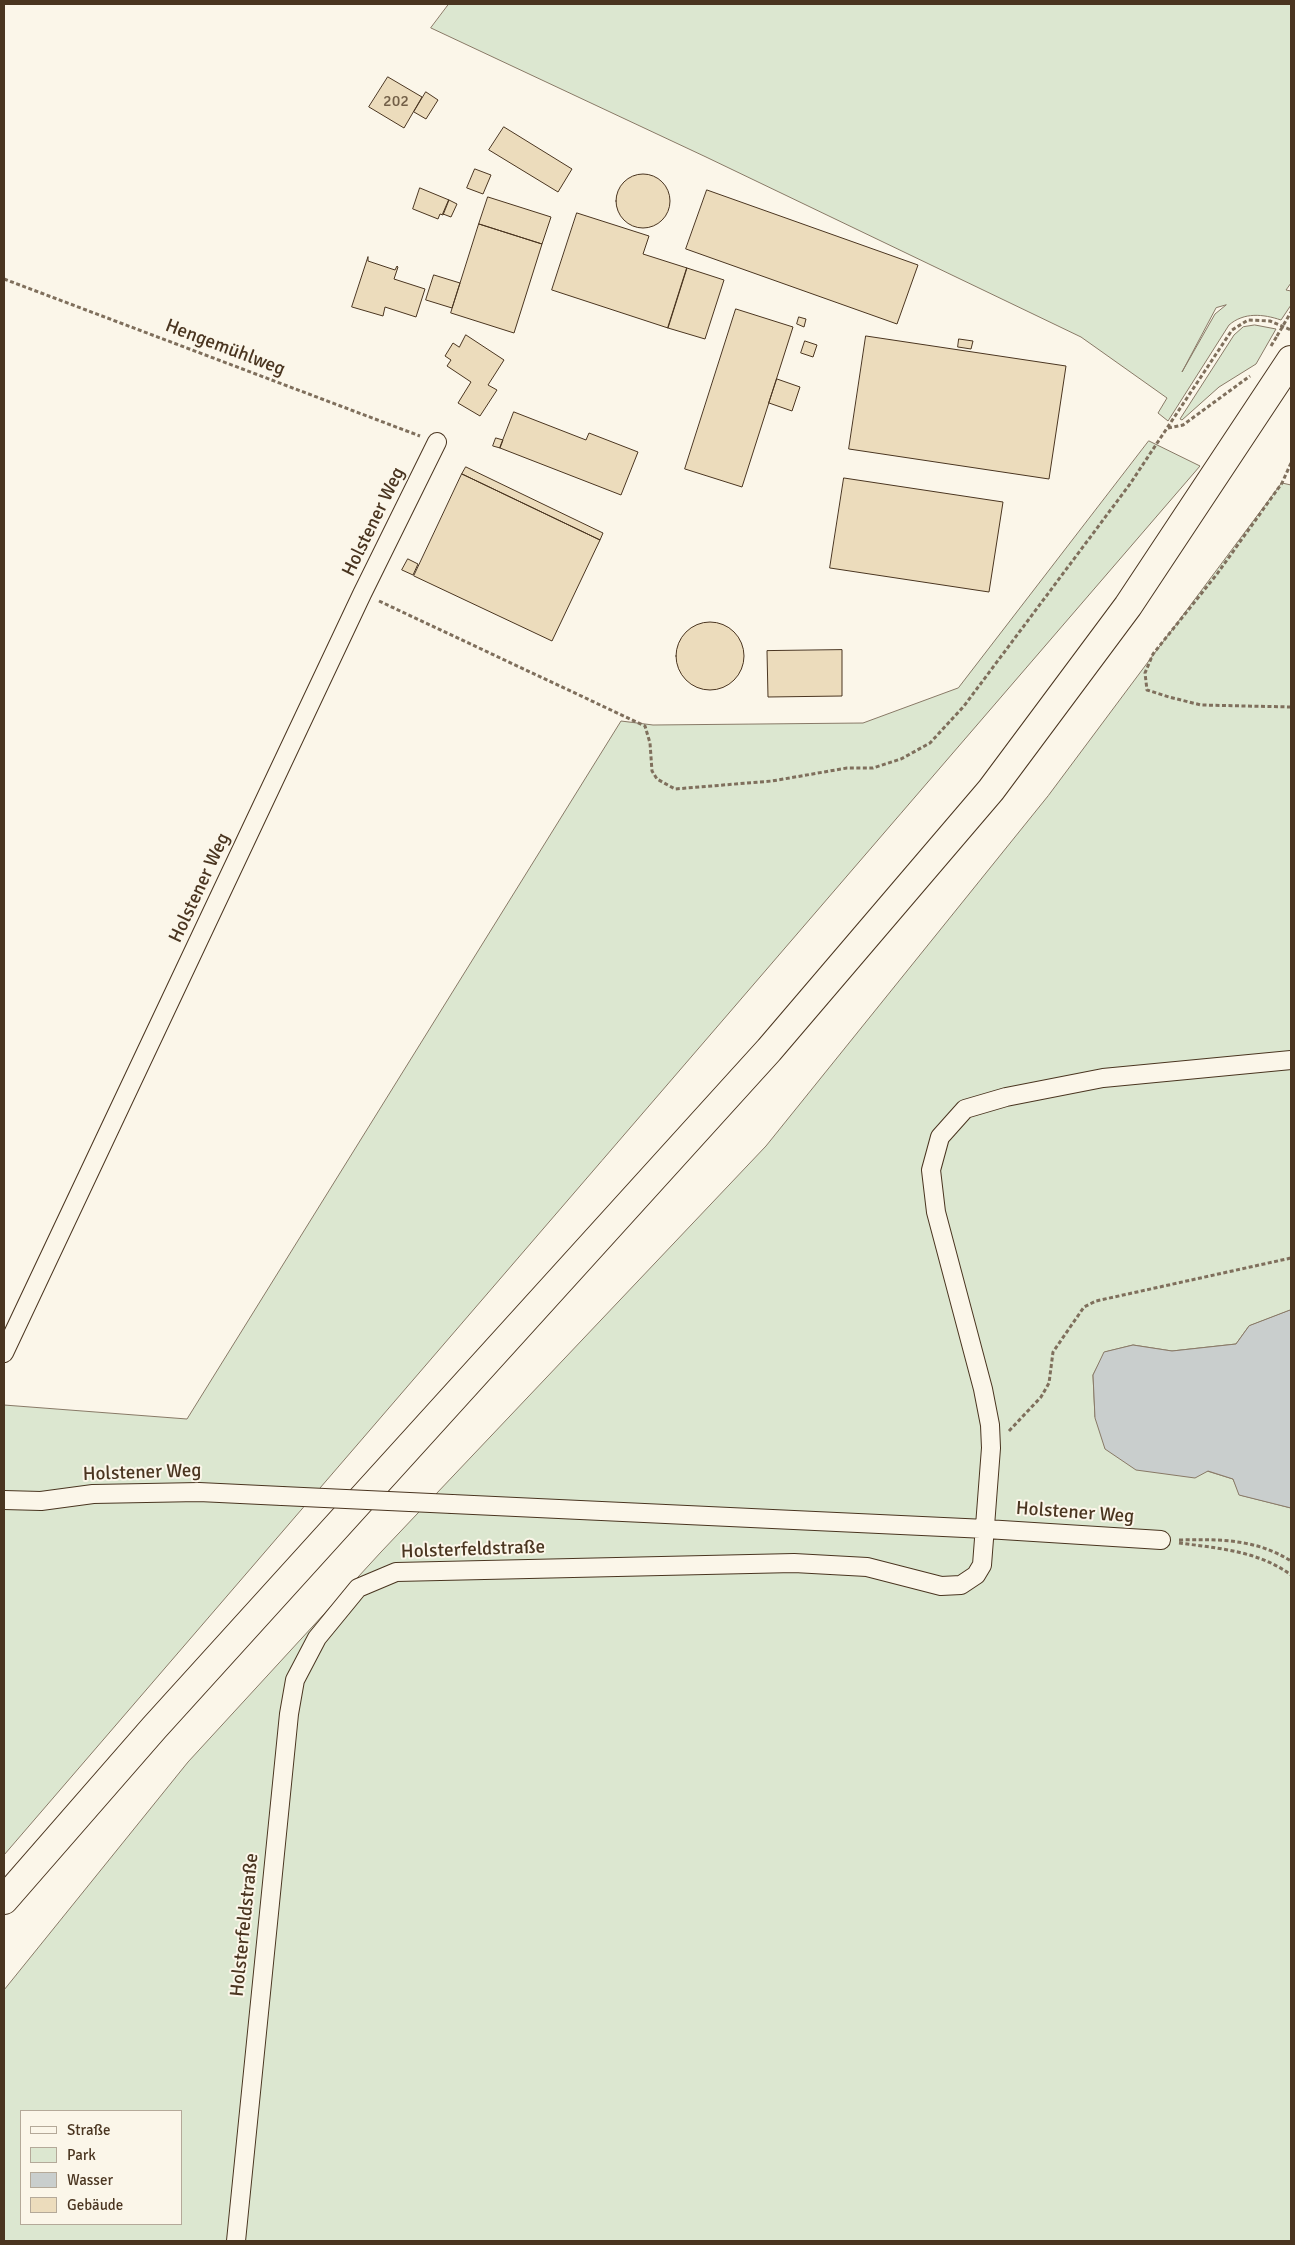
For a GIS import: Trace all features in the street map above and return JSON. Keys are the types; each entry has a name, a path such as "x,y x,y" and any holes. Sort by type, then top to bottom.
{"main road":[{"path":"4,1900 154,1728 769,1050 991,790 1128,606 1203,496 1279,355"}],"street":[{"name":"Holstener Weg","path":"4,1353 362,594 437,442"},
{"name":"Holsterfeldstraße","path":"236,2241 289,1714 296,1680 317,1638 358,1588 396,1572 794,1563 867,1567 941,1586 961,1585 976,1575 982,1564 991,1448 990,1425 983,1389 936,1212 931,1170 940,1136 965,1109 1006,1097 1103,1078 1291,1060"},
{"name":"Holstener Weg","path":"4,1500 41,1501 93,1494 179,1492 986,1529 1161,1540"}],"path":[{"name":"Hengemühlweg","path":"4,279 437,442"},
{"path":"1279,355 1277,336 1291,312"},
{"path":"362,594 645,726 650,743 652,771 657,779 675,789 763,782 847,768 873,768 901,759 930,743 964,706 1130,484 1232,330 1248,320 1270,321 1291,330"},
{"path":"1168,428 1183,425 1249,378 1254,371"},
{"path":"1291,463 1282,483 1216,574 1153,654 1145,673 1147,690 1177,699 1201,704 1291,707"},
{"path":"991,1448 1042,1397 1049,1383 1053,1352 1084,1307 1096,1301 1291,1258"},
{"path":"1161,1540 1220,1539 1274,1550 1291,1561"},
{"path":"1161,1540 1239,1552 1264,1560 1291,1575"}],"green space":[{"path":"449,4 1291,4 1291,283 1286,290 1291,291 1291,305 1281,320 1254,315 1241,318 1229,325 1168,421 1158,413 1167,398 1081,337 706,157 431,28","holes":["1226,305 1215,314 1182,372 1216,308"]},
{"path":"1255,325 1276,329 1256,364 1219,387 1182,420 1180,419 1234,335 1243,327"},
{"path":"1149,441 1200,466 4,1855 4,1405 187,1419 621,721 653,725 863,723 958,688"},
{"path":"1282,483 1291,485 1291,1310 1249,1326 1236,1344 1172,1351 1133,1345 1105,1352 1093,1375 1095,1417 1207,1471 1233,1479 1240,1495 1291,1508 1291,2241 4,2241 4,1990 188,1762 381,1552 766,1146 1048,796"}],"water":[{"path":"1291,1310 1291,1508 1239,1495 1233,1479 1208,1471 1195,1478 1136,1470 1105,1449 1095,1418 1093,1375 1104,1352 1133,1345 1172,1351 1236,1344 1249,1326"}],"building":[{"path":"388,77 422,97 404,128 369,107"},
{"path":"426,92 438,100 426,119 414,112"},
{"path":"504,127 572,169 558,192 489,150"},
{"path":"475,169 491,175 483,194 467,188"},
{"path":"643,174 653,176 662,182 668,191 670,201 668,211 662,220 653,226 643,228 633,226 624,220 618,211 616,201 618,191 624,182 633,176"},
{"path":"420,188 449,200 443,215 440,214 438,219 413,209"},
{"path":"707,190 918,265 897,324 686,249"},
{"path":"488,197 551,217 542,244 479,224"},
{"path":"449,200 457,204 451,217 443,214"},
{"path":"577,213 649,236 643,254 687,268 668,328 552,290"},
{"path":"479,224 542,244 514,333 451,313"},
{"path":"368,257 368,261 395,270 397,266 394,279 425,289 416,317 385,307 383,316 352,307"},
{"path":"687,268 724,280 705,339 668,328"},
{"path":"434,275 460,283 452,308 426,300"},
{"path":"736,309 793,327 742,487 685,469"},
{"path":"799,317 806,319 804,327 797,324"},
{"path":"466,335 504,360 488,385 497,390 480,416 458,403 471,382 447,366 451,360 445,356 453,343 459,347"},
{"path":"866,336 1066,366 1049,479 849,449"},
{"path":"959,339 973,341 971,349 958,347"},
{"path":"805,341 817,345 813,357 801,353"},
{"path":"777,379 800,387 792,411 769,403"},
{"path":"514,412 586,440 589,433 638,452 621,495 500,448"},
{"path":"496,438 503,440 500,448 493,446"},
{"path":"466,467 603,533 600,540 462,474"},
{"path":"462,474 600,540 552,641 414,576"},
{"path":"844,478 1003,502 989,592 830,568"},
{"path":"408,559 418,564 413,575 402,570"},
{"path":"710,622 723,624 734,632 742,643 744,656 742,669 734,680 723,688 710,690 697,688 686,680 678,669 676,656 678,643 686,632 697,624"},
{"path":"842,650 842,696 768,697 767,651"}]}
